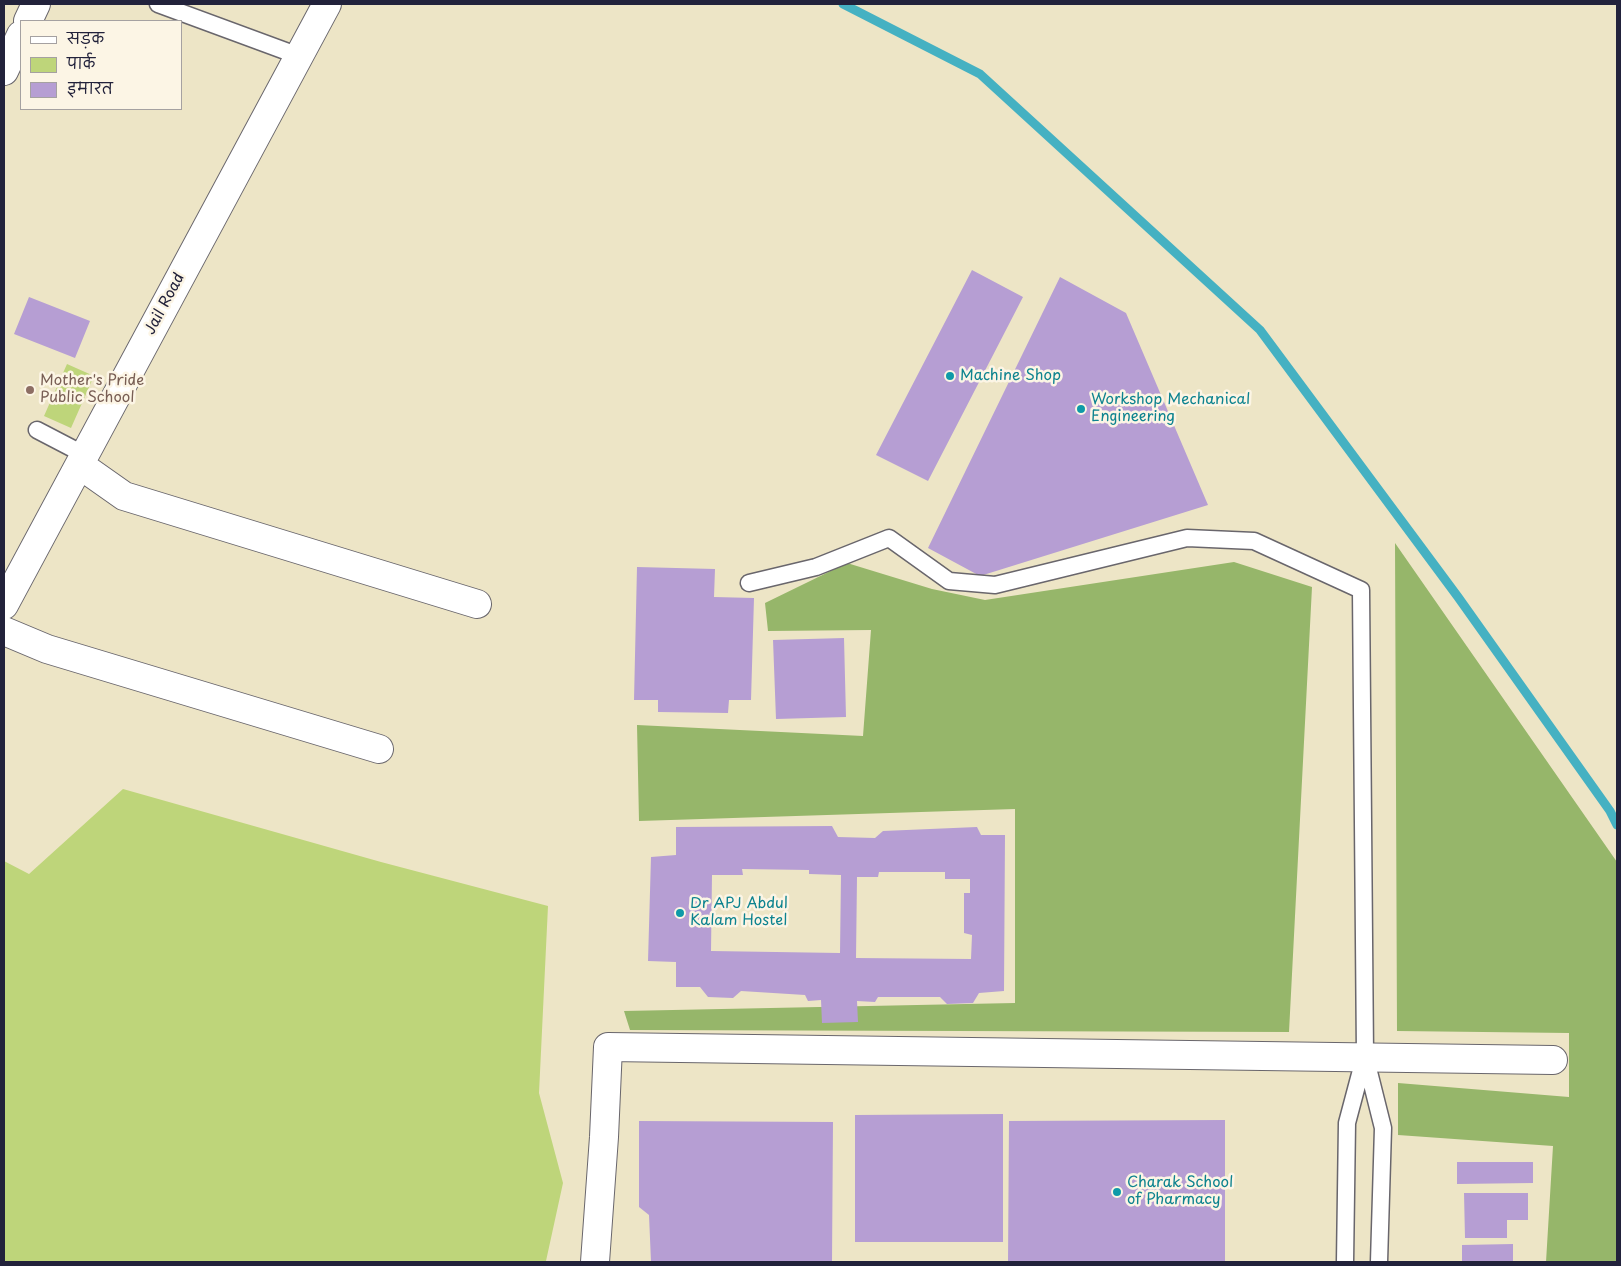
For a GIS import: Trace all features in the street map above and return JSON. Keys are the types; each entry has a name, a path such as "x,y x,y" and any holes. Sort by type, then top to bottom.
{"street":[{"path":"28,20 36,4"},
{"name":"Jail Road","path":"8,588 82,460 327,4"},
{"path":"4,71 20,37"},
{"path":"82,460 124,496 477,604"},
{"path":"4,631 46,649 379,749"},
{"path":"595,1262 608,1047 1553,1060"}],"lane":[{"path":"158,4 299,56"},
{"path":"38,430 82,460"},
{"path":"749,583 816,567 888,538 949,581 995,585 1188,538 1254,541 1361,590 1364,1056 1383,1128 1379,1262"},
{"path":"1345,1262 1347,1123 1364,1056"}],"green space":[{"path":"67,364 94,376 71,428 44,416"},
{"path":"1395,543 1617,862 1617,1262 1546,1262 1553,1146 1398,1135 1398,1083 1569,1097 1569,1033 1397,1031"},
{"path":"1234,562 1312,587 1289,1032 630,1030 624,1011 1015,1003 1015,809 639,821 637,725 863,736 871,630 768,631 765,603 847,563 932,589 985,600"},
{"path":"123,789 381,862 548,906 539,1093 563,1183 546,1261 4,1262 4,861 29,874"}],"building":[{"name":"Machine Shop","path":"972,270 1023,297 928,481 876,455"},
{"name":"Workshop Mechanical Engineering","path":"1060,277 1126,313 1208,505 980,576 928,548"},
{"path":"29,297 90,321 75,358 14,334"},
{"path":"637,567 715,569 714,597 754,598 751,700 729,700 728,713 658,712 658,700 634,700"},
{"path":"844,638 846,717 776,719 773,640"},
{"name":"Dr APJ Abdul Kalam Hostel","path":"832,826 838,837 875,838 883,831 977,827 981,835 1005,835 1004,991 979,993 973,1003 947,1004 940,997 878,997 875,1002 857,1001 858,1022 822,1023 821,1000 808,1001 805,995 741,991 733,998 708,997 700,987 676,987 676,962 648,961 651,857 676,855 676,827","holes":["742,869 809,870 809,874 841,875 840,953 711,951 712,875 743,875","879,872 945,872 945,879 970,879 970,893 964,893 964,933 972,935 971,959 856,958 857,877 878,877"]},
{"path":"1003,1114 1003,1242 855,1242 855,1115"},
{"name":"Charak School of Pharmacy","path":"1225,1120 1225,1262 1008,1262 1009,1121"},
{"path":"639,1121 833,1122 832,1262 651,1262 649,1215 639,1207"},
{"path":"1457,1162 1533,1162 1533,1183 1457,1184"},
{"path":"1464,1193 1528,1193 1528,1220 1507,1220 1507,1238 1465,1238"},
{"path":"1513,1244 1513,1262 1462,1262 1462,1245"}],"waterway":[{"path":"843,4 980,74 1260,330 1458,597 1610,811 1617,825"}],"place":[{"name":"Machine Shop","path":"950,376"},
{"name":"Mother's Pride Public School","path":"30,390"},
{"name":"Workshop Mechanical Engineering","path":"1081,409"},
{"name":"Dr APJ Abdul Kalam Hostel","path":"680,913"},
{"name":"Charak School of Pharmacy","path":"1117,1192"}]}
